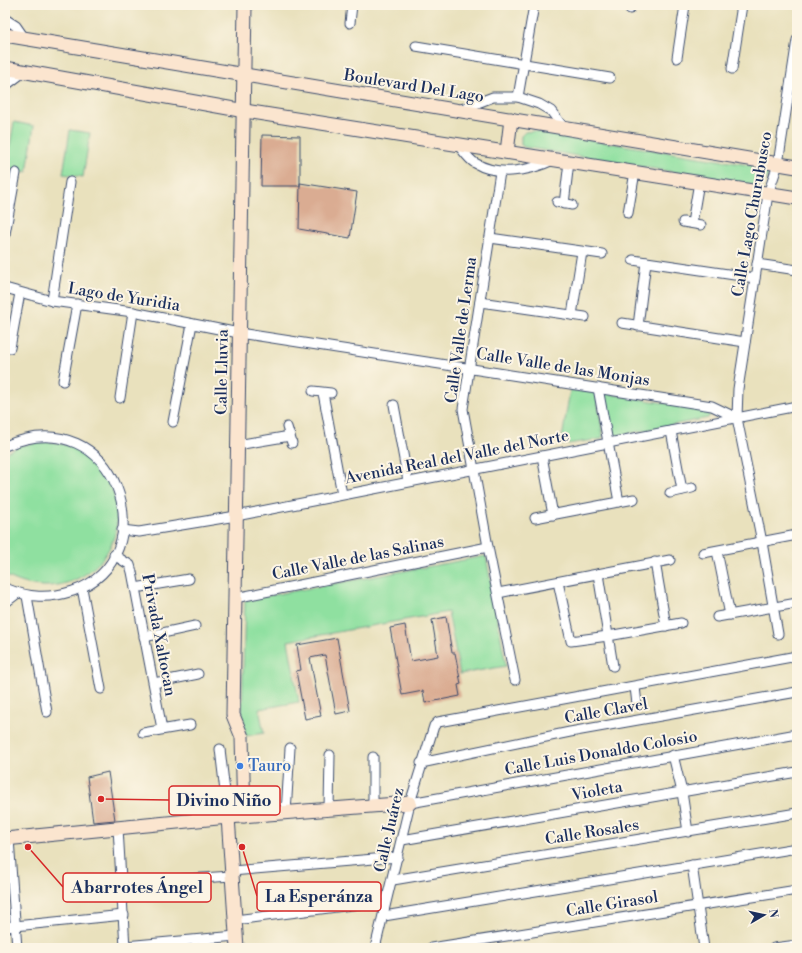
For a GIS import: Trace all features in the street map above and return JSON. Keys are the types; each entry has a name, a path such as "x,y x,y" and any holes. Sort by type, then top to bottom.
{"street":[{"name":"Calle Lluvia","path":"244,816 242,737 233,716 239,333 245,111 245,5"},
{"path":"350,23 352,5"},
{"path":"518,97 534,5"},
{"path":"677,58 685,5"},
{"path":"732,69 742,5"},
{"path":"5,19 16,26 25,39"},
{"name":"Boulevard Del Lago","path":"5,35 797,167"},
{"name":"Calle Lago Churubusco","path":"778,634 762,542 737,418 738,389 768,194 778,164 797,40"},
{"path":"416,46 610,78"},
{"path":"5,68 245,111 797,198"},
{"path":"5,86 25,71"},
{"path":"457,111 493,97 518,97 539,104 551,111 564,128"},
{"path":"507,152 511,119"},
{"path":"458,144 474,162 500,172 537,167 554,159"},
{"path":"564,204 569,162"},
{"path":"5,234 16,172"},
{"name":"Calle Valle de Lerma","path":"500,172 463,409 488,547 515,680"},
{"path":"628,213 634,172"},
{"path":"52,301 70,182"},
{"path":"692,223 699,182"},
{"path":"490,238 602,254"},
{"path":"572,315 582,252"},
{"path":"633,260 755,278"},
{"path":"638,326 646,262"},
{"path":"757,264 797,270"},
{"name":"Lago de Yuridia","path":"5,288 52,301 133,312 239,333"},
{"path":"10,348 20,293"},
{"path":"480,302 585,317"},
{"path":"63,380 77,304"},
{"path":"120,398 133,312"},
{"path":"622,323 745,342"},
{"path":"173,422 192,324"},
{"name":"Calle Valle de las Monjas","path":"239,333 712,406 737,418"},
{"path":"598,388 619,502"},
{"path":"313,391 327,393 342,494"},
{"path":"394,405 408,481"},
{"name":"Avenida Real del Valle del Norte","path":"122,530 139,532 236,516 474,468 797,406"},
{"path":"237,445 291,440 287,426"},
{"path":"671,431 682,490"},
{"path":"5,445 24,438 44,436 64,439 82,446 98,458 111,474 120,492 124,512 122,530 114,555 106,568 95,579 82,588 55,597 27,596 5,588"},
{"path":"542,456 553,515"},
{"path":"670,492 692,488"},
{"path":"535,518 634,499"},
{"path":"703,553 797,534"},
{"name":"Calle Valle de las Salinas","path":"235,598 488,547"},
{"path":"718,551 730,615"},
{"name":"Privada Xaltocan","path":"114,555 130,565 162,729"},
{"path":"498,593 670,560"},
{"path":"655,562 666,626"},
{"path":"598,574 613,666"},
{"path":"135,588 189,578"},
{"path":"558,582 571,641 681,623"},
{"path":"82,588 101,689"},
{"path":"5,602 18,594"},
{"path":"27,596 47,712"},
{"path":"717,617 797,603"},
{"path":"144,637 195,626"},
{"path":"637,704 635,687 797,656"},
{"path":"154,683 198,674"},
{"name":"Calle Juárez","path":"375,948 393,880 410,803 421,763 434,726 438,722 635,687"},
{"name":"Calle Clavel","path":"421,763 570,732 797,692"},
{"path":"143,733 190,725"},
{"name":"Calle Luis Donaldo Colosio","path":"410,803 797,734"},
{"path":"286,813 290,748"},
{"path":"118,828 125,947 237,942 228,817 220,749"},
{"path":"329,810 330,754"},
{"path":"673,755 682,792 688,832"},
{"path":"372,806 373,757"},
{"name":"Violeta","path":"402,840 797,772"},
{"path":"17,948 7,839 228,817 410,803"},
{"name":"Calle Rosales","path":"393,880 797,813"},
{"path":"384,916 797,848"},
{"path":"122,883 398,857"},
{"path":"692,865 704,948"},
{"name":"Calle Girasol","path":"431,948 797,890"},
{"path":"235,920 360,904"},
{"path":"5,927 124,915"},
{"path":"774,948 797,945"}],"green space":[{"path":"14,122 34,126 27,172 6,169"},
{"path":"70,130 90,133 83,177 63,174"},
{"path":"533,131 762,167 768,172 768,177 763,183 757,186 524,147 521,145 521,136 525,132"},
{"path":"570,390 596,392 603,436 601,439 561,445"},
{"path":"604,393 712,411 708,418 611,437"},
{"path":"46,441 78,449 95,462 105,475 116,500 117,525 110,547 97,565 78,578 56,585 31,585 5,575 5,453 18,446"},
{"path":"486,556 506,666 460,674 448,612 288,641 299,702 259,709 264,733 246,736 242,714 245,600"}],"building":[{"path":"262,135 300,136 300,186 261,186"},
{"path":"300,183 357,192 350,238 299,229"},
{"path":"446,617 452,653 455,653 461,684 458,685 460,696 425,703 423,691 402,695 390,628 405,625 411,661 438,656 432,620"},
{"path":"337,638 350,711 336,714 325,655 310,658 321,716 305,719 296,671 301,670 297,645"},
{"path":"108,772 115,820 93,822 87,777"}],"place":[{"name":"Tauro","path":"240,766"},
{"name":"Divino Niño","path":"101,799"},
{"name":"Abarrotes Ángel","path":"28,847"},
{"name":"La Esperánza","path":"242,847"}]}
